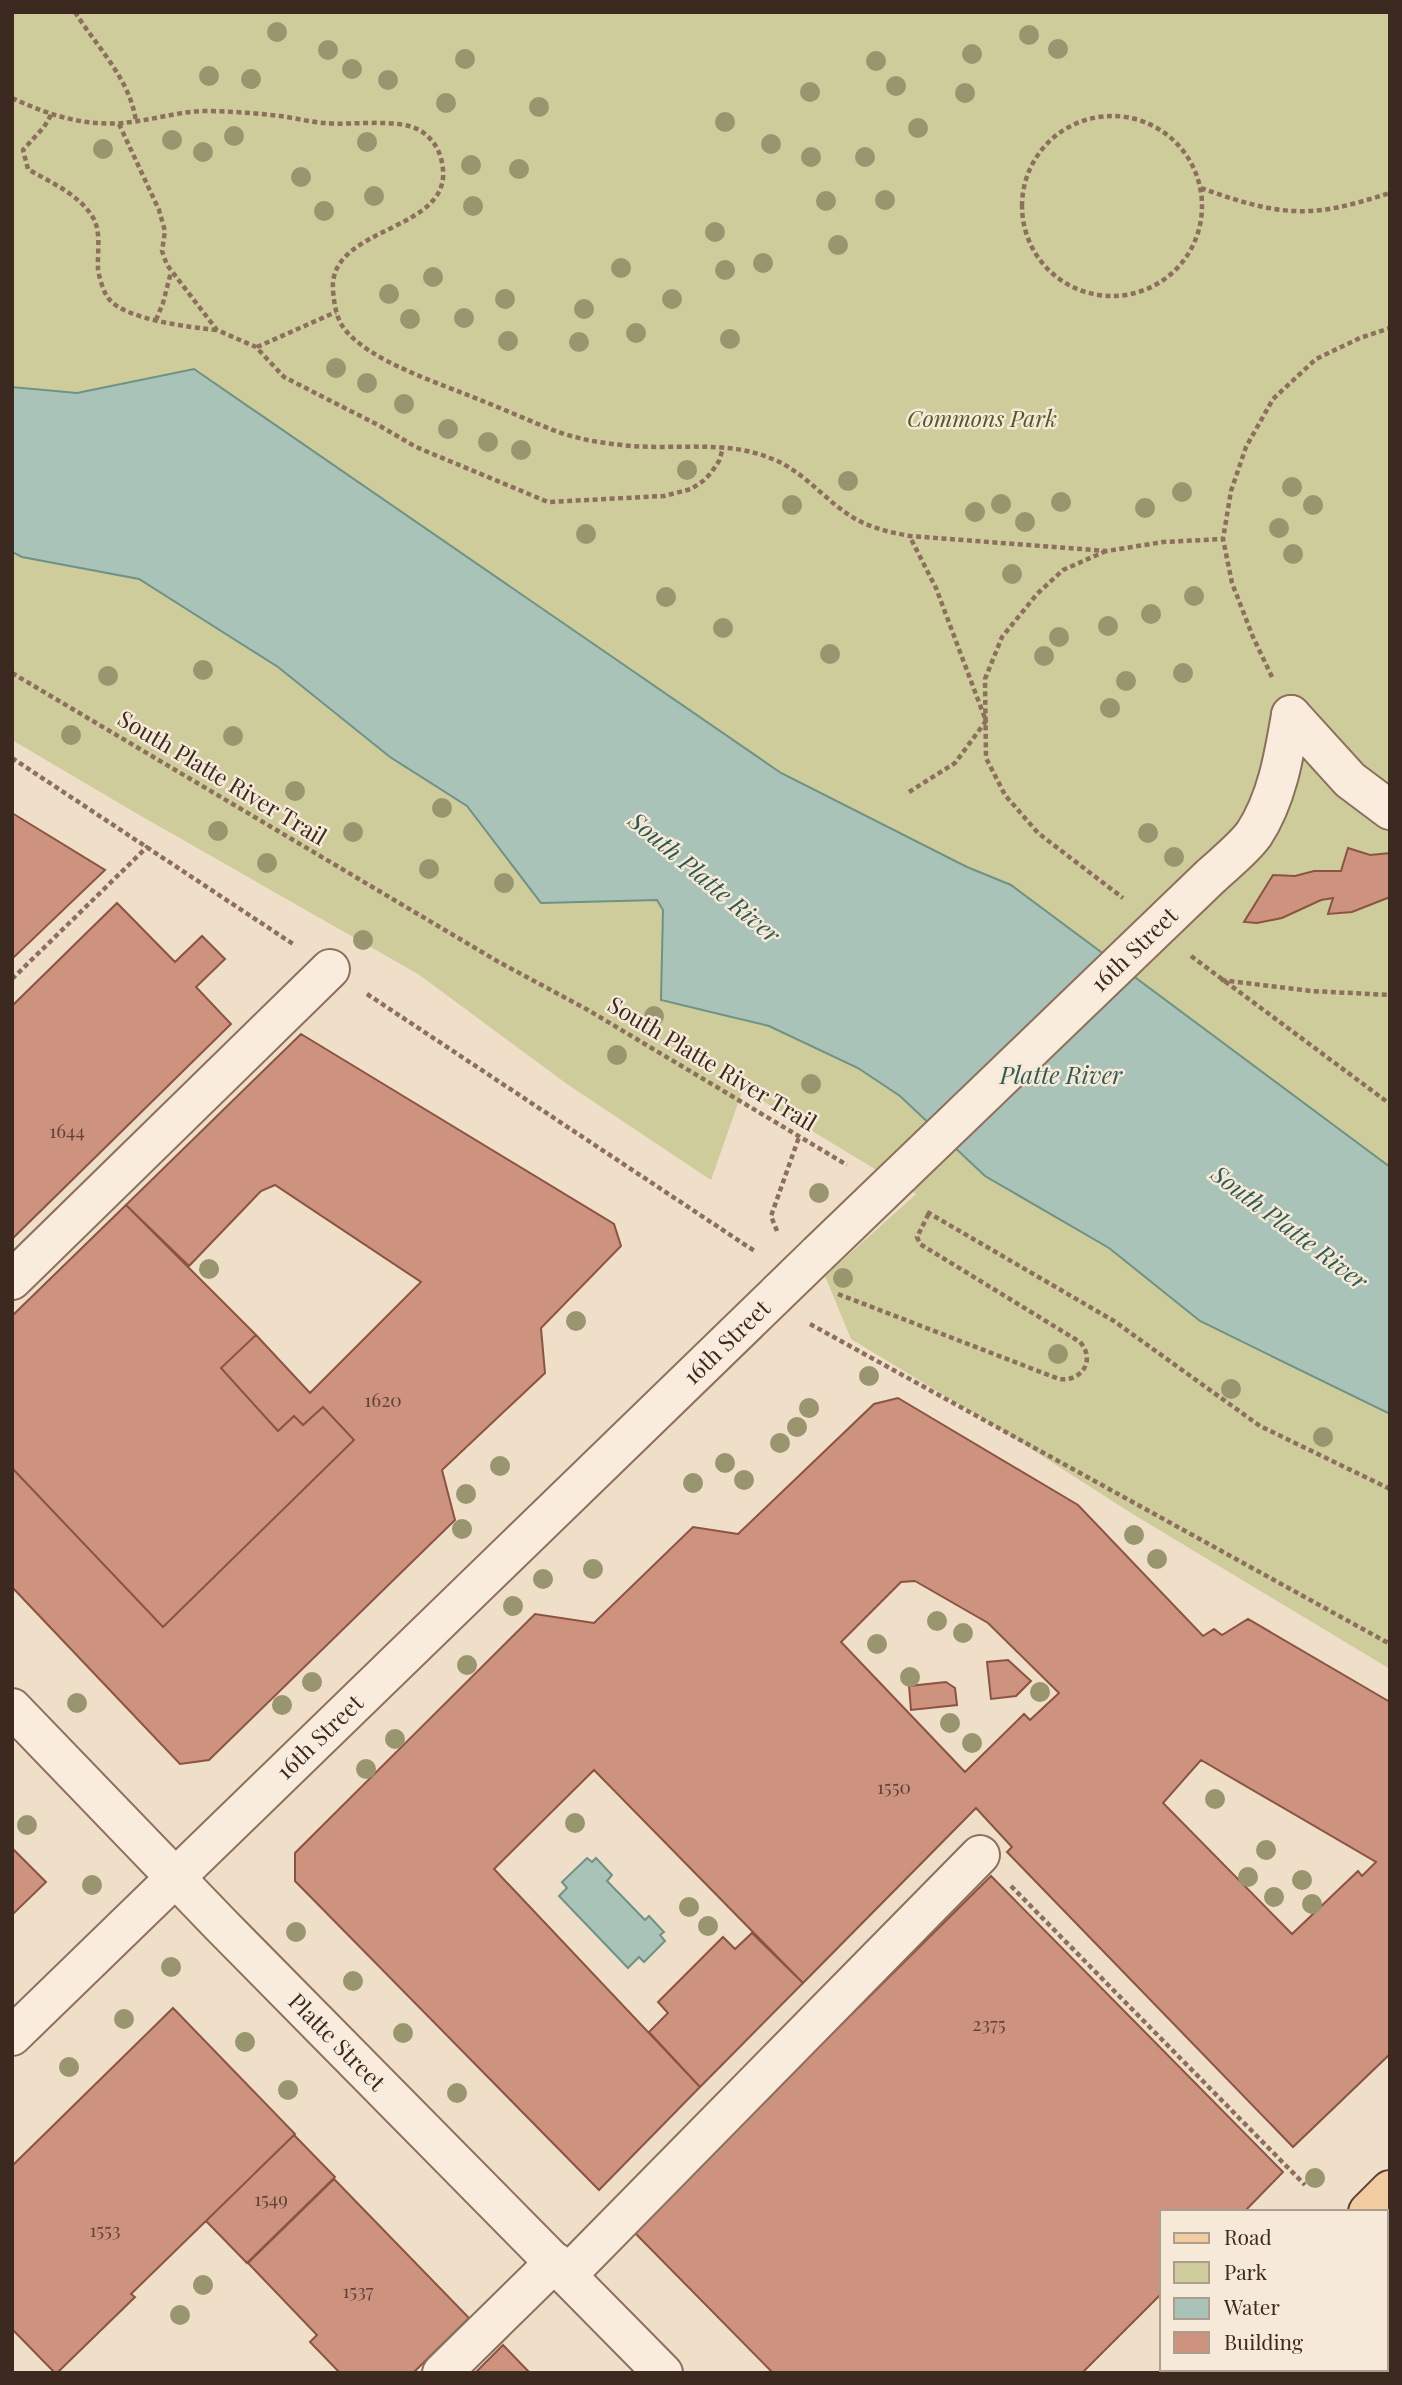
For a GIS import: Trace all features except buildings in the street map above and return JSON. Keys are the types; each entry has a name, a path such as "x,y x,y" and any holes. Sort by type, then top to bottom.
{"main road":[{"path":"1370,2210 1390,2190"}],"street":[{"path":"1291,715 1350,780 1390,810"},
{"name":"16th Street","path":"12,2036 1253,836 1281,772 1291,715"},
{"path":"12,1280 330,969"},
{"name":"Platte Street","path":"12,1708 663,2373"},
{"path":"442,2373 561,2269 980,1855"}],"path":[{"path":"75,12 128,91 136,122"},
{"path":"12,98 51,115 77,122 136,122 197,111 234,111 324,123 397,124 424,133 434,144 443,166 439,190 422,210 350,250 339,263 332,283 336,312 343,327 357,342 378,355 558,431 588,440 625,446 723,448 772,458 801,475 851,516 882,531 910,536 1107,551 1163,542 1223,539"},
{"path":"51,115 23,150 28,169 81,201 94,219 99,241 99,270 108,299 121,308 176,325 217,330 256,347 284,377 415,447 548,502 664,496 691,489 711,473 723,448"},
{"path":"1202,188 1203,217 1195,246 1178,270 1155,287 1127,297 1098,296 1070,287 1046,270 1030,245 1022,216 1023,186 1035,157 1056,134 1083,119 1113,115 1144,120 1170,135 1191,159 1202,188 1232,199 1273,209 1310,211 1360,202 1390,193"},
{"path":"119,123 159,210 165,231 162,251 171,271 217,330"},
{"path":"156,320 171,271"},
{"path":"256,347 336,312"},
{"path":"1291,715 1253,637 1231,583 1223,539 1231,491 1246,447 1273,399 1316,359 1360,338 1390,328"},
{"path":"910,536 936,587 986,721"},
{"path":"1107,551 1063,570 1037,594 1002,638 985,679 986,758 1005,795 1038,833 1133,907"},
{"name":"South Platte River Trail","path":"12,673 497,961 588,1010 858,1171"},
{"path":"909,792 955,763 986,721"},
{"path":"12,758 794,1278 1390,1644"},
{"path":"12,979 148,846"},
{"path":"1190,955 1220,980 1390,1104"},
{"path":"1220,980 1311,991 1390,995"},
{"path":"771,1216 799,1136"},
{"path":"917,1206 1114,1321 1259,1426 1390,1489"},
{"path":"794,1278 1059,1379 1072,1379 1084,1371 1087,1361 1080,1342 920,1244 917,1237 929,1213"},
{"path":"980,1855 1304,2185"}],"green space":[{"name":"Commons Park","path":"12,12 1390,12 1390,1167 1011,885 967,867 781,773 194,369 77,393 12,387"},
{"path":"12,552 22,557 139,579 278,667 390,757 467,806 541,903 657,899 663,910 661,1000 769,1026 858,1068 900,1096 985,1176 1109,1248 1200,1321 1390,1414 1390,1669 1131,1513 1008,1434 851,1339 825,1276 916,1194 743,1089 711,1180 567,1084 418,974 12,740"}],"water":[{"name":"Platte River","path":"194,369 781,773 967,867 1011,885 1390,1167 1390,1414 1200,1321 1109,1248 985,1176 900,1096 858,1068 769,1026 661,1000 663,910 657,900 541,903 467,806 390,757 278,667 139,579 22,557 12,552 12,387 77,393"},
{"path":"587,1858 592,1862 596,1858 612,1875 607,1881 645,1920 649,1916 664,1932 660,1935 665,1941 644,1962 639,1957 628,1968 559,1896 567,1888 562,1882"}],"water label":[{"name":"South Platte River","path":"704,878"},
{"name":"South Platte River","path":"1289,1228"}]}
